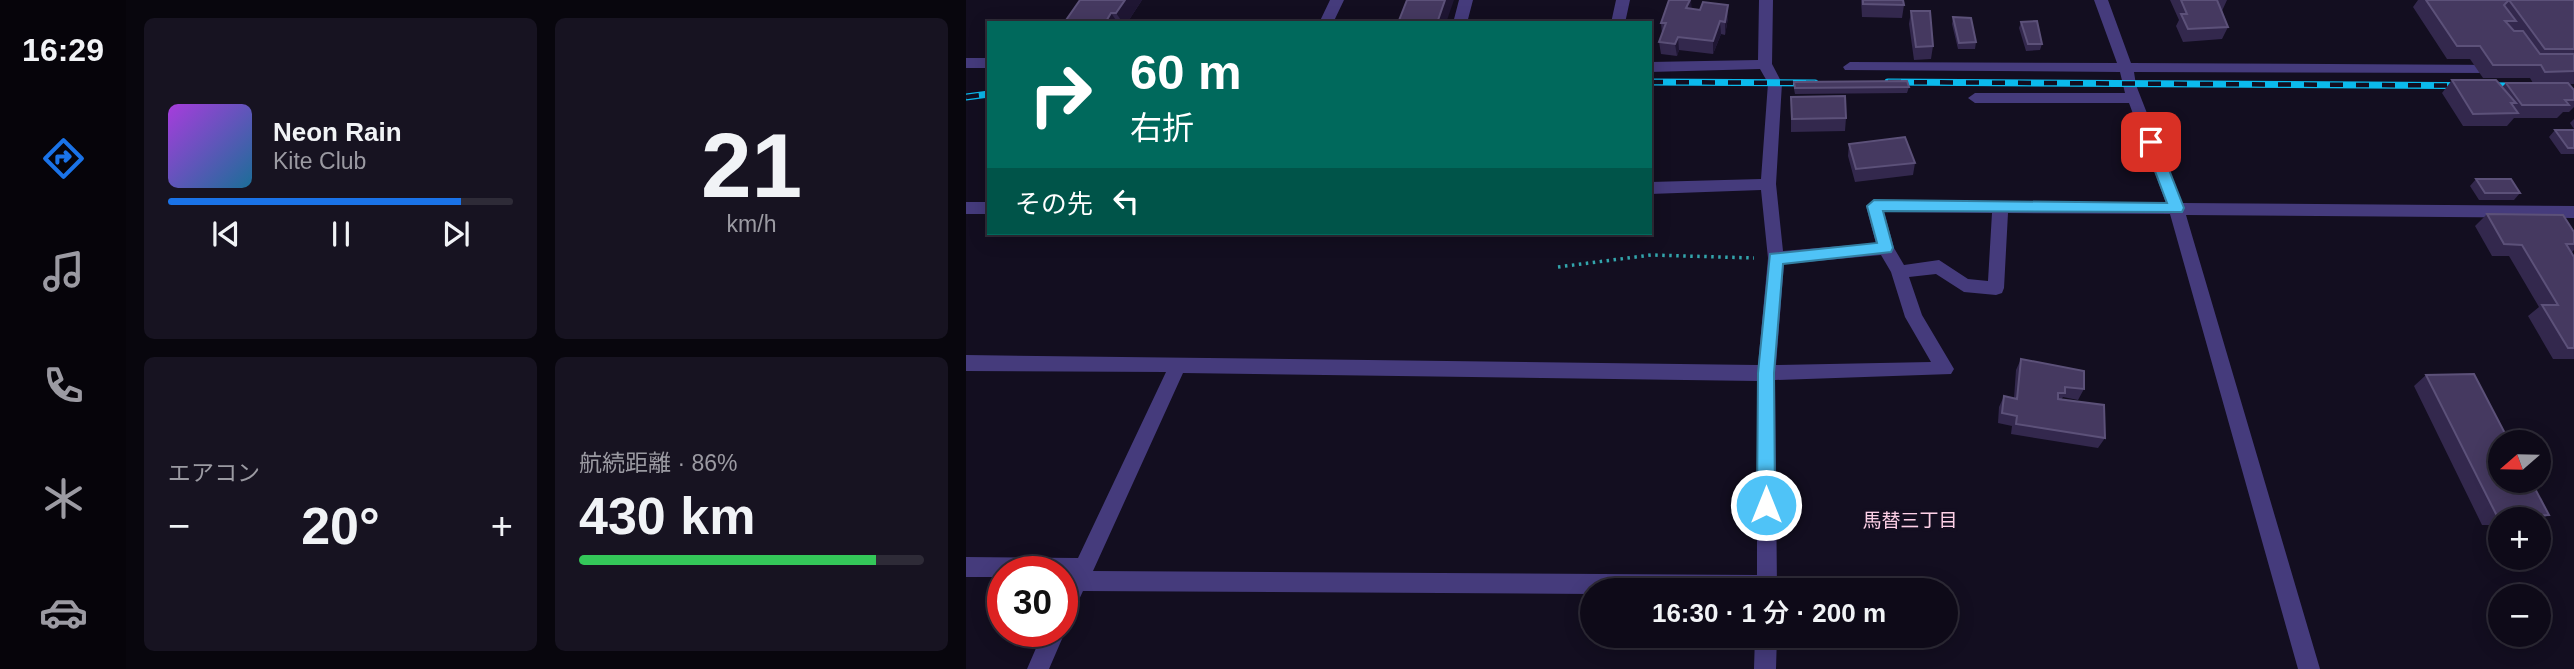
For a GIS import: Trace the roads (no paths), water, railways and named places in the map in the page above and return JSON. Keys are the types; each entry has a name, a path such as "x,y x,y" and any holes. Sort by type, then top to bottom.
{"street":[{"path":"1327,21 1337,0"},
{"path":"1461,21 1466,0"},
{"path":"1618,21 1623,0"},
{"path":"1766,0 1765,64 1774,83 1768,184 1776,258 1766,373 1766,578"},
{"path":"2101,0 2176,208 2309,669"},
{"path":"966,63 987,63"},
{"path":"1652,67 1765,64"},
{"path":"1850,67 2516,68"},
{"path":"1975,98 2134,97"},
{"path":"1652,188 1768,184"},
{"path":"966,363 1766,373 1945,369 1914,317 1899,272 1886,248 1874,206 2574,212"},
{"path":"1899,272 1939,267 1964,285 1996,289 2000,207"},
{"path":"966,208 987,208"},
{"path":"1776,258 1886,248"},
{"path":"1079,575 1178,365"},
{"path":"966,567 1079,575 1580,584"},
{"path":"1038,669 1048,647"},
{"path":"1765,669 1766,648"}],"railway":[{"path":"1652,82 1815,83"},
{"path":"1888,82 2522,86"},
{"path":"966,97 987,94"}],"district":[{"name":"馬替三丁目","path":"1910,520"}]}
